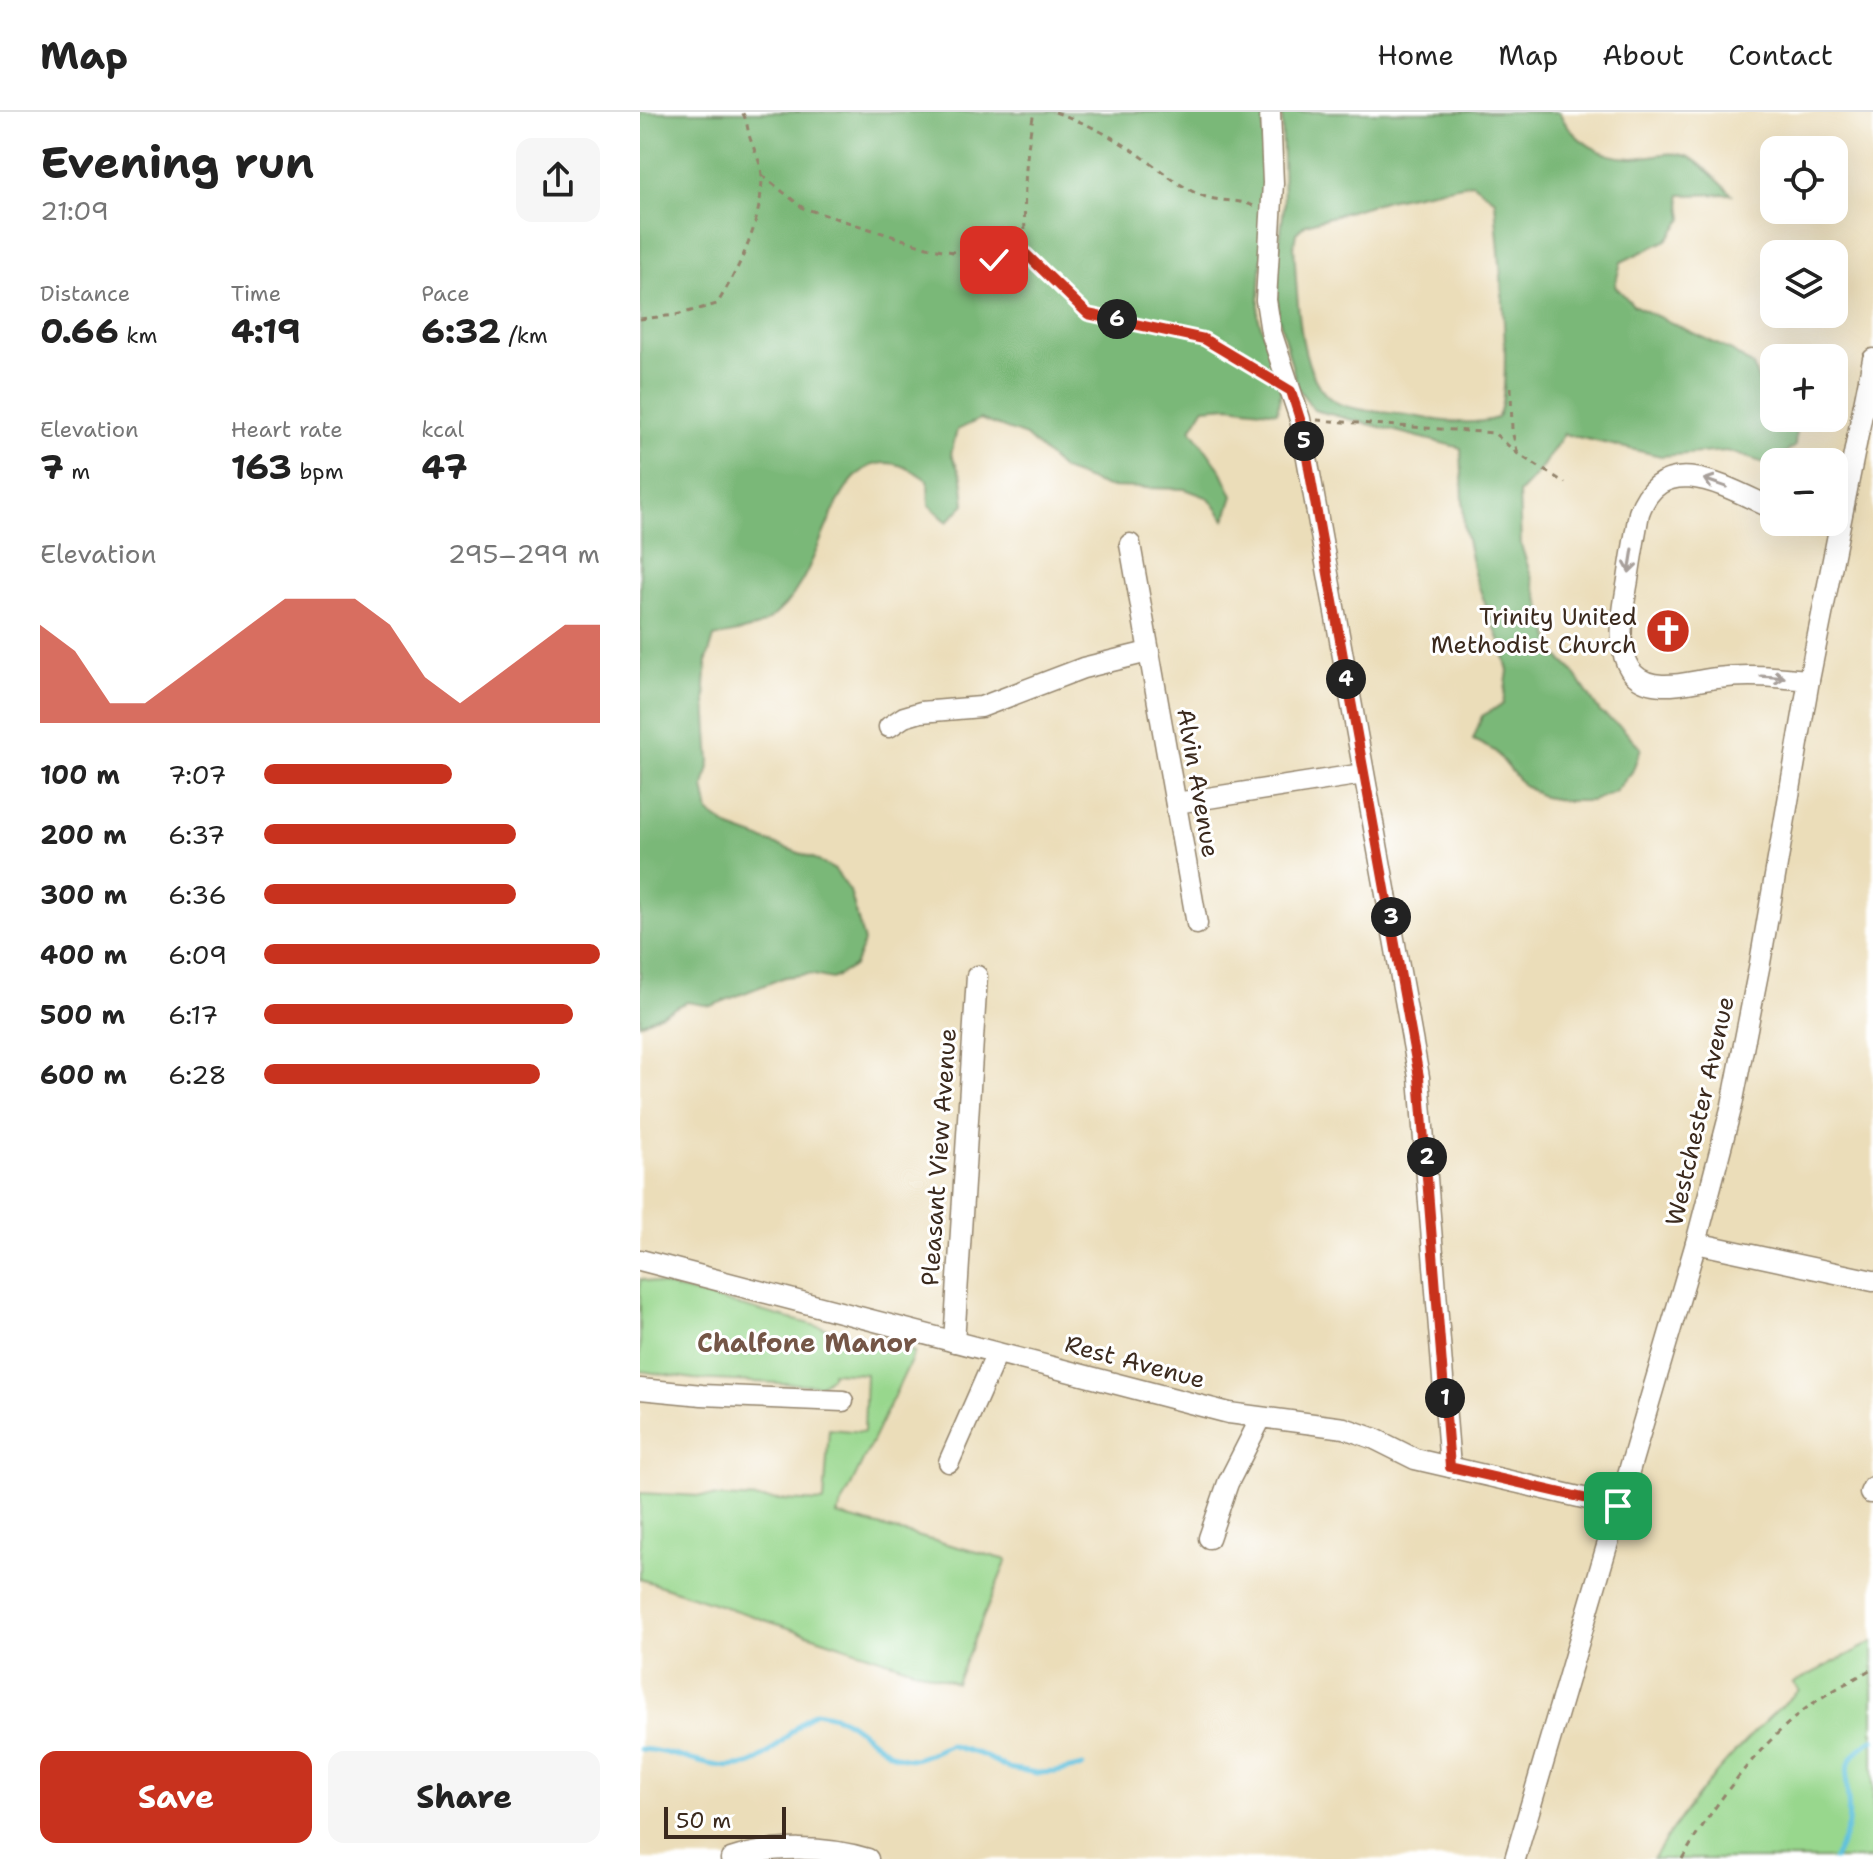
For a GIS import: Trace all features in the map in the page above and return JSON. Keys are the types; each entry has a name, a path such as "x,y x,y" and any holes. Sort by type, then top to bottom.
{"street":[{"path":"1270,112 1272,214 1266,300 1271,332 1300,419 1419,1077 1450,1467"},
{"name":"Westchester Avenue","path":"1848,485 1865,441 1873,359"},
{"path":"1760,502 1702,478 1666,480 1653,487 1639,513 1619,630 1623,654 1637,678 1651,684 1686,684 1736,676 1809,680"},
{"name":"Westchester Avenue","path":"1515,1859 1696,1243 1738,1077 1809,680 1831,536"},
{"name":"Alvin Avenue","path":"1130,544 1197,924"},
{"path":"889,727 904,717 921,712 981,707 1083,668 1148,652"},
{"path":"1176,803 1363,774"},
{"name":"Pleasant View Avenue","path":"954,1342 977,976"},
{"path":"1696,1243 1873,1281"},
{"name":"Rest Avenue","path":"640,1260 1229,1413 1344,1428 1415,1459 1618,1506"},
{"path":"949,1462 997,1353"},
{"path":"640,1389 843,1401"},
{"path":"1209,1538 1228,1483 1261,1418"},
{"path":"731,1859 744,1854 806,1850 868,1859"}],"path":[{"path":"640,319 676,315 717,304 739,268 754,230 762,175 742,112"},
{"path":"1034,112 1026,150 1026,254 1088,314 1204,339 1291,391"},
{"path":"1055,112 1085,122 1135,151 1175,181 1206,197 1243,201 1272,214"},
{"path":"762,175 803,208 927,247 994,260 1026,254"},
{"path":"1511,387 1512,431 1518,454"},
{"path":"1300,419 1494,433 1518,454 1565,483"},
{"path":"1682,1859 1706,1818 1763,1749 1805,1709 1873,1668"}],"green space":[{"path":"640,112 1263,112 1266,198 1258,316 1281,391 1277,412 1229,406 1204,408 1191,429 1222,472 1233,496 1225,520 1209,498 1185,489 1107,487 1063,470 1026,436 980,419 957,430 951,454 962,477 965,504 947,522 929,505 928,481 900,465 878,464 860,473 845,490 811,563 785,604 762,624 714,637 707,660 705,686 710,762 704,787 709,813 730,828 813,858 835,870 850,891 864,942 854,966 832,979 809,974 785,977 711,1006 687,1002 640,1024"},
{"path":"1282,112 1559,112 1580,139 1600,151 1634,158 1669,154 1689,157 1732,194 1680,195 1683,219 1667,240 1621,262 1615,286 1633,305 1732,351 1753,366 1760,385 1760,432 1796,432 1795,446 1760,448 1760,462 1727,451 1661,456 1564,434 1537,474 1519,493 1521,545 1553,652 1572,670 1600,712 1622,728 1641,748 1632,772 1615,792 1592,801 1543,797 1522,784 1495,751 1473,740 1482,716 1503,704 1508,671 1475,577 1464,526 1461,448 1314,410 1298,388 1278,314 1277,262 1284,207","holes":["1472,183 1495,200 1505,377 1497,418 1452,422 1359,409 1334,401 1321,390 1305,353 1298,306 1294,245 1296,233 1306,224 1387,200"]},
{"path":"640,1279 915,1352 837,1515 1007,1560 956,1683 640,1579 640,1493 824,1502 829,1429 864,1432 866,1374 832,1372 832,1376 820,1385 694,1379 640,1371"},
{"path":"1873,1642 1873,1859 1653,1859 1720,1769 1799,1690 1793,1683"}],"waterway":[{"path":"640,1749 705,1764 737,1766 752,1763 767,1754 815,1712 842,1719 885,1750 903,1758 917,1758 949,1745 982,1755 1008,1768 1037,1773 1083,1766"},
{"path":"1834,1859 1848,1824 1848,1768 1860,1749 1873,1740"}],"place":[{"name":"Trinity United Methodist Church","path":"1668,631"}],"district":[{"name":"Chalfone Manor","path":"807,1343"}],"route":[{"path":"994,260 1026,254 1088,314 1204,339 1291,391 1300,419 1419,1077 1450,1467 1618,1506"}]}
